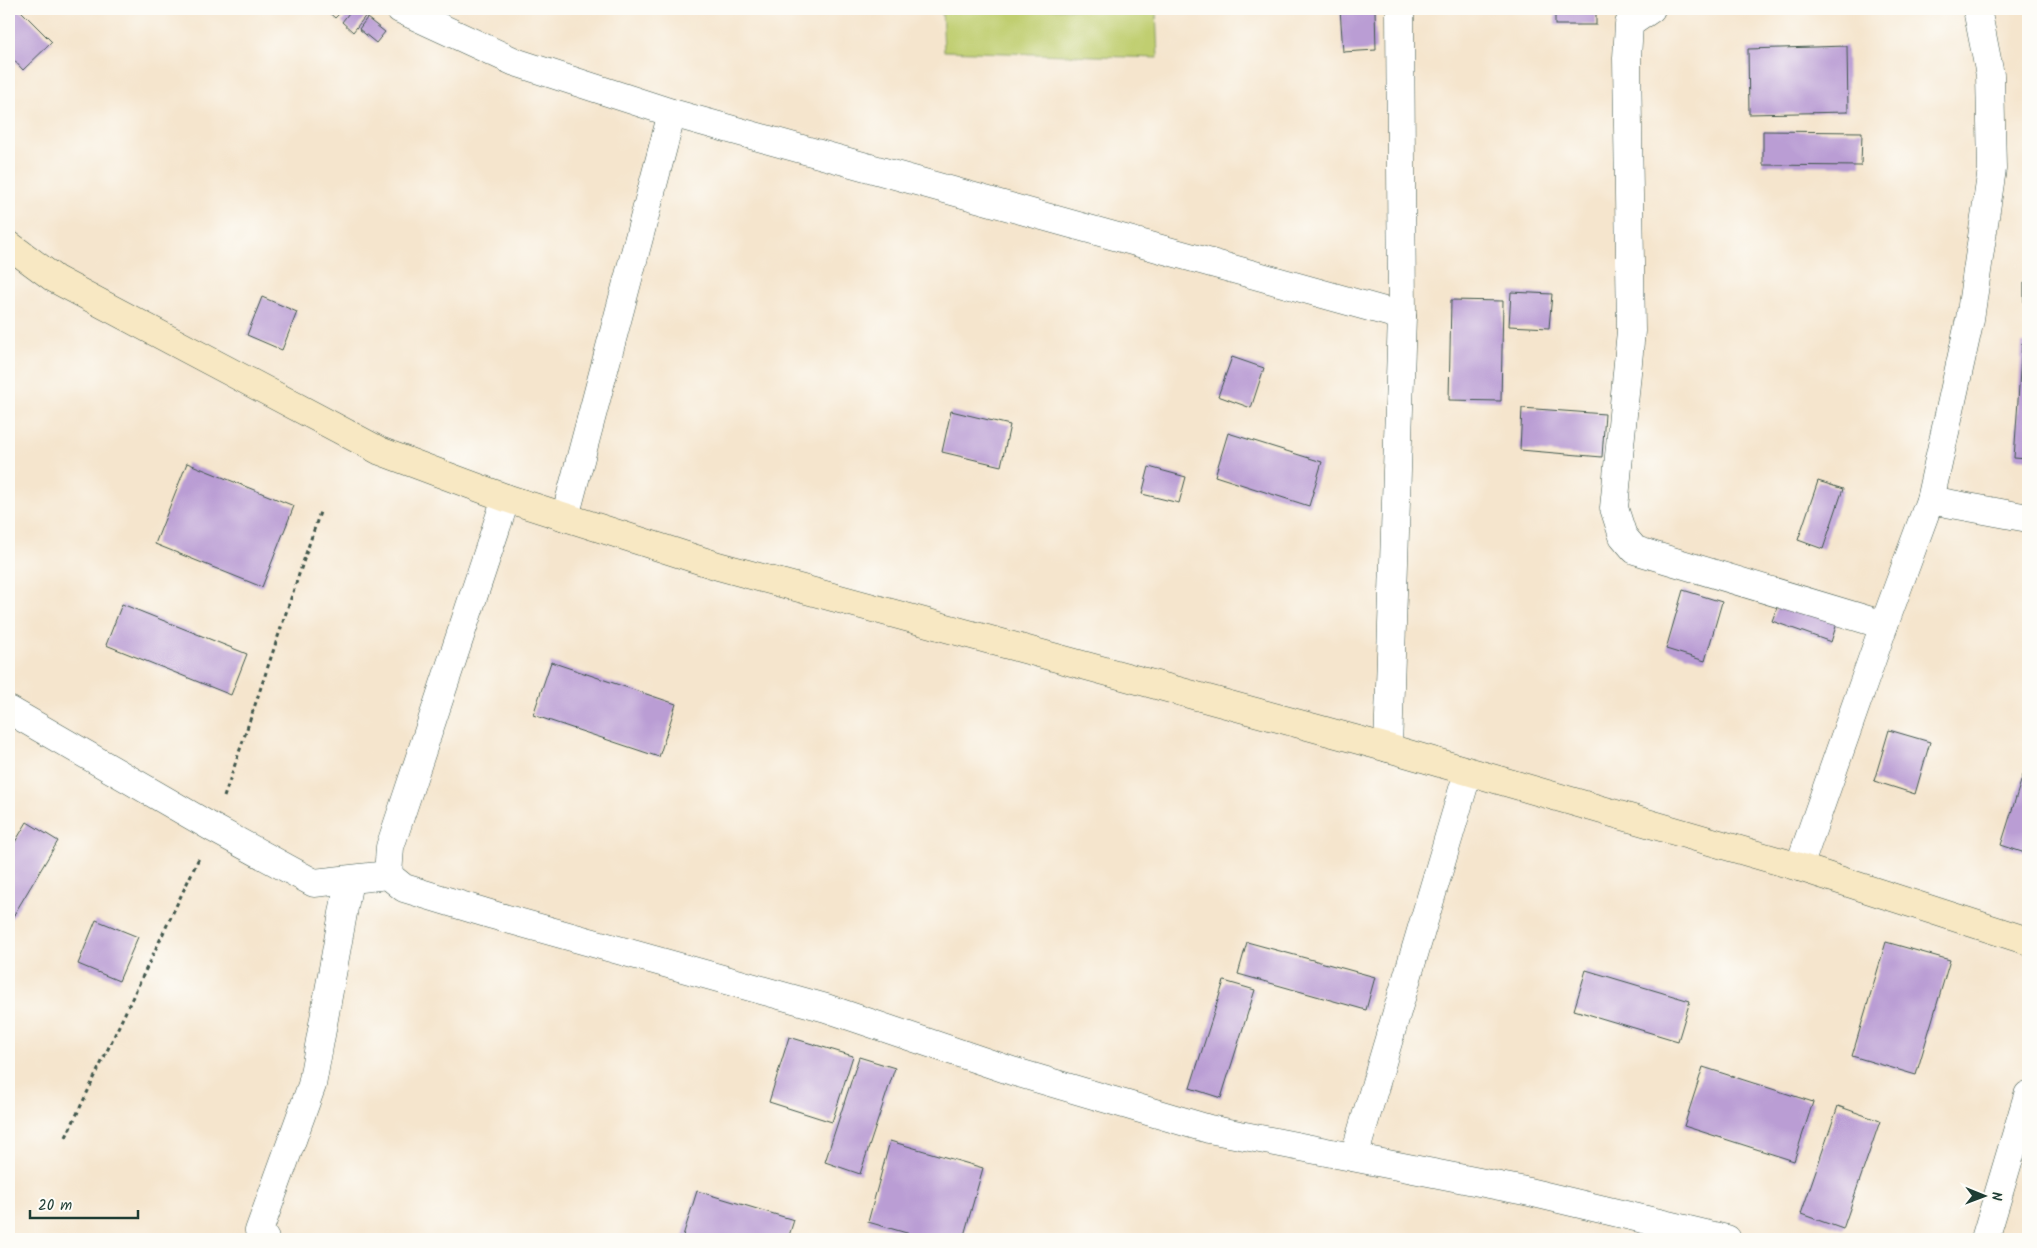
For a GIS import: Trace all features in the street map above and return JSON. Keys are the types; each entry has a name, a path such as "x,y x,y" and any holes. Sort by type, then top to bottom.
{"street":[{"path":"400,9 515,62 672,113 1402,316"},
{"path":"1388,748 1402,316 1400,9"},
{"path":"1651,9 1629,24 1626,58 1631,331 1614,508 1623,536 1635,550 1884,625"},
{"path":"1800,867 1884,625 1930,500 1970,320 1992,169 1990,75 1977,9"},
{"path":"565,517 672,113"},
{"path":"9,245 55,280 380,451 506,498 718,566 1388,748 1800,867 2028,941"},
{"path":"388,876 390,847 506,498"},
{"path":"1930,500 2028,518"},
{"path":"9,710 213,828 314,883 388,876 404,888 493,915 826,1008 1012,1071 1209,1129 1525,1191 1727,1239"},
{"path":"1354,1157 1468,772"},
{"path":"265,1239 259,1230 312,1085 349,880"},
{"path":"1984,1239 2028,1095"}],"green space":[{"path":"942,9 1156,9 1158,58 944,51"}],"building":[{"path":"9,9 19,9 52,42 23,70 9,55"},
{"path":"325,9 344,9 335,18"},
{"path":"352,9 360,9 367,14 353,32 342,22"},
{"path":"1340,9 1375,9 1376,50 1343,52"},
{"path":"1500,9 1542,9 1542,11 1500,11"},
{"path":"1555,9 1596,9 1596,25 1555,25"},
{"path":"367,18 385,32 376,43 359,29"},
{"path":"1847,46 1848,112 1749,114 1748,49"},
{"path":"1763,131 1862,132 1861,166 1763,165"},
{"path":"2024,283 2028,284 2028,306 2024,306"},
{"path":"1511,292 1552,294 1549,328 1509,326"},
{"path":"262,297 297,312 282,350 247,335"},
{"path":"1451,300 1503,301 1501,401 1449,400"},
{"path":"2022,343 2028,343 2028,459 2014,458"},
{"path":"1232,357 1264,368 1251,408 1218,396"},
{"path":"1522,408 1605,414 1602,457 1520,450"},
{"path":"951,411 1010,425 1001,466 942,452"},
{"path":"1228,433 1322,462 1309,506 1215,476"},
{"path":"187,463 294,506 262,587 155,544"},
{"path":"1149,467 1186,477 1179,503 1142,494"},
{"path":"1818,481 1843,489 1823,549 1798,540"},
{"path":"1683,590 1722,602 1705,661 1666,649"},
{"path":"1782,594 1840,614 1831,642 1772,621"},
{"path":"122,604 247,654 231,695 106,645"},
{"path":"551,662 676,704 659,757 533,715"},
{"path":"1889,730 1930,742 1915,794 1874,781"},
{"path":"2023,775 2028,777 2028,854 2001,845"},
{"path":"27,822 58,841 12,918 9,917 9,852"},
{"path":"96,920 138,937 119,981 78,964"},
{"path":"1247,942 1375,977 1366,1010 1238,974"},
{"path":"1886,942 1950,960 1916,1075 1852,1056"},
{"path":"1586,970 1690,1001 1678,1041 1574,1010"},
{"path":"1224,981 1255,990 1221,1098 1190,1088"},
{"path":"789,1037 853,1056 832,1122 769,1102"},
{"path":"859,1057 895,1068 860,1174 825,1162"},
{"path":"1703,1067 1813,1102 1794,1161 1684,1126"},
{"path":"1838,1106 1880,1121 1843,1229 1801,1214"},
{"path":"890,1141 983,1168 963,1239 928,1239 868,1222"},
{"path":"697,1191 794,1220 788,1239 682,1239"}]}
